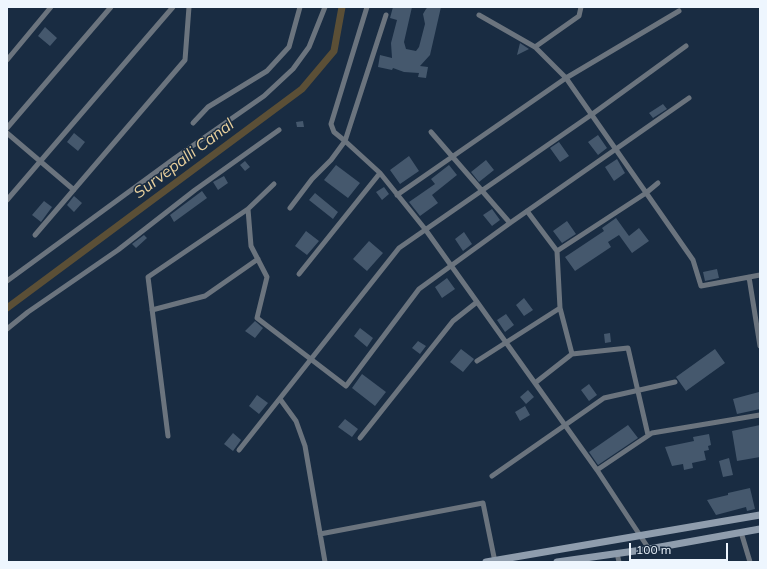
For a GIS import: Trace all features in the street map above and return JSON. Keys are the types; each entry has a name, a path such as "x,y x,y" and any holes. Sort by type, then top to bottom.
{"main road":[{"path":"486,562 760,515"},
{"path":"557,562 649,549 760,529"}],"street":[{"path":"7,60 51,7"},
{"path":"7,128 111,7"},
{"path":"7,200 173,7"},
{"path":"35,235 185,60 189,7"},
{"path":"193,123 208,107 268,71 289,47 300,7"},
{"path":"7,281 175,158 264,96 293,69 309,47 325,7"},
{"path":"367,7 331,124 334,132 380,173 425,229 597,470 642,535 649,549"},
{"path":"535,47 579,16 581,7"},
{"path":"397,194 566,78 679,11"},
{"path":"290,208 312,179 331,160 345,141 386,15"},
{"path":"479,15 535,47 566,78 693,260 700,286 760,275"},
{"path":"239,450 399,248 591,115 686,46"},
{"path":"248,209 251,246 267,277 257,318 346,386 419,289 510,223 689,98"},
{"path":"7,329 28,312 118,250 195,190 279,130"},
{"path":"431,132 510,223"},
{"path":"7,133 74,190"},
{"path":"299,274 380,173"},
{"path":"557,251 646,193 658,183"},
{"path":"168,436 148,277 248,209 274,184"},
{"path":"527,211 557,251 560,308 572,354"},
{"path":"152,310 204,296 258,259"},
{"path":"749,277 760,346"},
{"path":"360,438 453,321 477,302"},
{"path":"477,361 505,341 560,308"},
{"path":"535,383 572,354 628,348 648,435"},
{"path":"492,476 604,398 638,392 675,382"},
{"path":"280,399 296,421 305,446 325,562"},
{"path":"597,470 652,432 760,416"},
{"path":"320,534 483,503 495,561"},
{"path":"741,532 750,562"},
{"path":"617,553 619,562"}],"building":[{"path":"393,7 412,7 404,42 406,49 416,51 419,47 425,24 423,14 428,7 441,7 430,55 420,66 428,67 426,78 418,77 419,73 378,67 380,55 392,58 391,43 397,20 390,18"},
{"path":"45,27 57,38 50,46 38,36"},
{"path":"520,43 529,49 517,55"},
{"path":"663,104 667,109 653,118 649,113"},
{"path":"303,121 304,127 297,127 296,122"},
{"path":"74,133 85,142 78,151 67,142"},
{"path":"598,135 607,148 598,155 588,142"},
{"path":"559,142 569,156 560,162 550,148"},
{"path":"409,156 419,171 400,184 390,170"},
{"path":"617,159 625,173 614,181 605,167"},
{"path":"486,160 494,170 479,182 471,172"},
{"path":"245,161 250,167 245,171 240,165"},
{"path":"336,165 360,183 348,198 324,180"},
{"path":"449,165 457,175 432,195 438,203 420,216 409,202 435,184 431,179"},
{"path":"224,176 228,183 218,190 213,182"},
{"path":"384,187 389,194 382,200 376,192"},
{"path":"202,191 207,198 174,222 170,215"},
{"path":"315,193 338,212 333,219 309,200"},
{"path":"74,196 82,203 74,212 67,205"},
{"path":"44,201 52,207 41,222 32,215"},
{"path":"492,209 500,220 492,226 483,215"},
{"path":"616,218 629,236 639,228 649,241 632,253 619,235 608,242 611,247 575,271 565,257 604,231 602,228"},
{"path":"567,221 576,234 562,243 553,231"},
{"path":"306,231 319,241 307,255 295,246"},
{"path":"464,232 472,244 463,251 455,239"},
{"path":"144,235 147,238 136,248 132,244"},
{"path":"369,241 383,253 367,271 353,259"},
{"path":"717,269 719,278 705,281 703,272"},
{"path":"447,278 455,289 442,298 435,287"},
{"path":"524,298 533,310 524,316 516,305"},
{"path":"506,314 514,325 505,332 497,320"},
{"path":"255,321 263,328 255,338 245,331"},
{"path":"360,328 373,338 367,347 354,336"},
{"path":"610,333 611,342 605,343 604,334"},
{"path":"418,341 426,346 420,354 412,348"},
{"path":"461,349 474,359 463,372 450,362"},
{"path":"715,349 725,363 686,391 676,377"},
{"path":"362,374 386,392 375,406 352,388"},
{"path":"589,384 597,395 589,401 581,390"},
{"path":"528,390 534,397 526,404 520,397"},
{"path":"759,392 760,409 737,414 733,399"},
{"path":"257,395 268,403 259,414 249,406"},
{"path":"525,406 530,415 520,421 515,412"},
{"path":"345,419 358,429 352,437 338,427"},
{"path":"628,425 638,438 598,465 589,452"},
{"path":"760,425 760,457 737,461 732,431"},
{"path":"233,433 241,440 233,451 224,444"},
{"path":"709,434 711,445 708,446 709,450 704,451 706,460 692,463 693,468 684,470 683,464 672,466 665,447 694,441 693,437"},
{"path":"729,458 733,475 723,477 719,461"},
{"path":"750,488 755,509 747,511 746,507 716,515 707,500 728,495 728,493"}],"waterway":[{"name":"Survepalli Canal","path":"7,308 302,89 334,51 342,7"}]}
